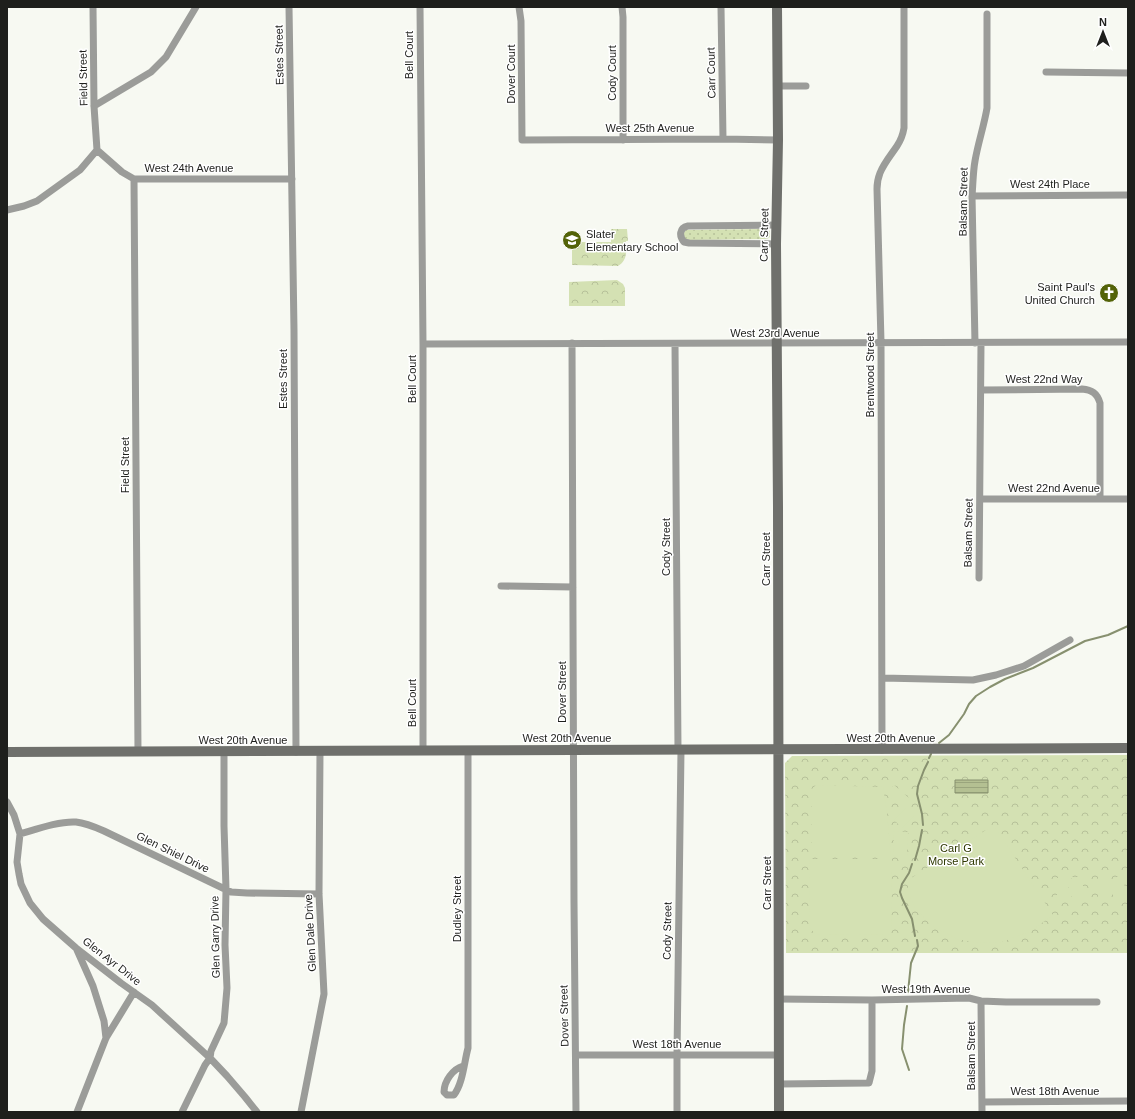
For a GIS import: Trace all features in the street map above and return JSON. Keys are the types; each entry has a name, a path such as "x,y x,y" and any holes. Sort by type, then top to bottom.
{"street":[{"name":"Field Street","path":"93,7 94,106 97,150"},
{"path":"94,106 151,72 166,57 196,7"},
{"name":"Estes Street","path":"289,7 292,179 296,752"},
{"name":"Bell Court","path":"420,7 423,344 423,751"},
{"name":"Dover Court","path":"519,7 521,21 522,140"},
{"name":"Cody Court","path":"622,7 623,140"},
{"name":"Carr Court","path":"721,7 723,139"},
{"name":"Carr Street","path":"777,7 778,140 776,344 778,507 779,1112"},
{"name":"Brentwood Street","path":"882,750 881,342 877,189 880,172 885,162 902,138 904,128 904,7"},
{"name":"Balsam Street","path":"979,578 981,390 972,196 974,161 985,122 987,108 987,14"},
{"path":"1046,72 1128,72"},
{"path":"778,86 806,86"},
{"name":"West 25th Avenue","path":"522,140 778,140"},
{"path":"7,210 37,201 80,170 97,150"},
{"name":"West 24th Avenue","path":"97,150 122,172 134,179 292,179"},
{"name":"Field Street","path":"134,179 138,752"},
{"name":"West 24th Place","path":"972,196 1128,195"},
{"path":"776,225 688,226 684,227 680,234 684,242 689,243 776,244"},
{"name":"West 23rd Avenue","path":"423,344 1128,342"},
{"name":"Dover Street","path":"572,343 576,1112"},
{"name":"Cody Street","path":"675,344 680,750 677,1112"},
{"name":"West 22nd Way","path":"981,390 1088,390 1098,396 1100,403 1100,499"},
{"name":"West 22nd Avenue","path":"980,500 1128,499"},
{"path":"501,586 573,587"},
{"path":"882,678 973,680 996,675 1024,666 1070,640"},
{"name":"West 20th Avenue","path":"7,752 1128,748"},
{"name":"Dudley Street","path":"463,1066 468,1048 468,751"},
{"name":"Glen Garry Drive","path":"182,1112 205,1064 210,1058 211,1051 224,1023 227,988 225,945 226,889 224,752"},
{"name":"Glen Dale Drive","path":"302,1112 324,994 319,894 320,752"},
{"name":"Glen Ayr Drive","path":"7,802 14,815 20,834 17,862 21,884 30,903 43,918 76,948 160,1012 210,1058 245,1097 256,1112"},
{"name":"Glen Shiel Drive","path":"20,834 64,823 84,823 104,831 231,892 319,894"},
{"path":"76,948 93,986 104,1021 106,1038"},
{"path":"77,1112 106,1038 134,992"},
{"name":"West 19th Avenue","path":"779,999 872,1000 969,998 982,1001 1006,1002 1097,1002"},
{"path":"779,1084 870,1083 872,1071 872,1000"},
{"name":"Balsam Street","path":"982,1001 982,1112"},
{"name":"West 18th Avenue","path":"576,1055 779,1055"},
{"name":"West 18th Avenue","path":"982,1102 1128,1101"}],"green space":[{"path":"611,229 627,229 628,241 626,241 626,255 621,264 618,266 572,265 572,242 611,242"},
{"path":"765,229 770,231 770,237 767,239 690,240 685,239 683,234 686,230"},
{"path":"617,280 623,284 625,288 625,306 569,306 569,282"},
{"name":"Carl G Morse Park","path":"1128,755 1128,953 786,953 785,763 792,756"},
{"path":"816,785 883,787 891,856 812,856 812,789"},
{"path":"894,785 909,798 901,806 886,793"},
{"path":"907,807 915,815 902,828 894,820"},
{"path":"989,828 996,829 1053,915 1031,931 1002,942 978,943 957,939 932,926 915,908 908,892 908,880"},
{"path":"894,831 908,832 907,856 893,856"},
{"path":"810,859 892,859 891,934 816,935 809,927"},
{"path":"1072,877 1083,877 1083,901 1072,901"},
{"path":"1098,877 1109,877 1109,901 1098,901"},
{"path":"1113,877 1124,877 1125,901 1113,901"},
{"path":"1057,878 1068,878 1068,902 1057,902"}],"shaded area":[{"path":"955,780 988,780 988,793 955,793"}],"waterway":[{"path":"939,743 949,735 964,714 969,704 976,696 990,687 1005,679 1033,668 1085,641 1108,635 1128,626"},
{"path":"929,758 931,754"},
{"path":"923,825 917,794 918,786 928,762"},
{"path":"915,860 922,830"},
{"path":"912,864 909,873 902,884 900,892 912,919 915,936"},
{"path":"908,992 911,963 918,946 917,940"},
{"path":"907,1006 902,1049 909,1070"}],"place":[{"name":"Slater Elementary School","path":"572,240"},
{"name":"Saint Paul's United Church","path":"1109,293"}]}
